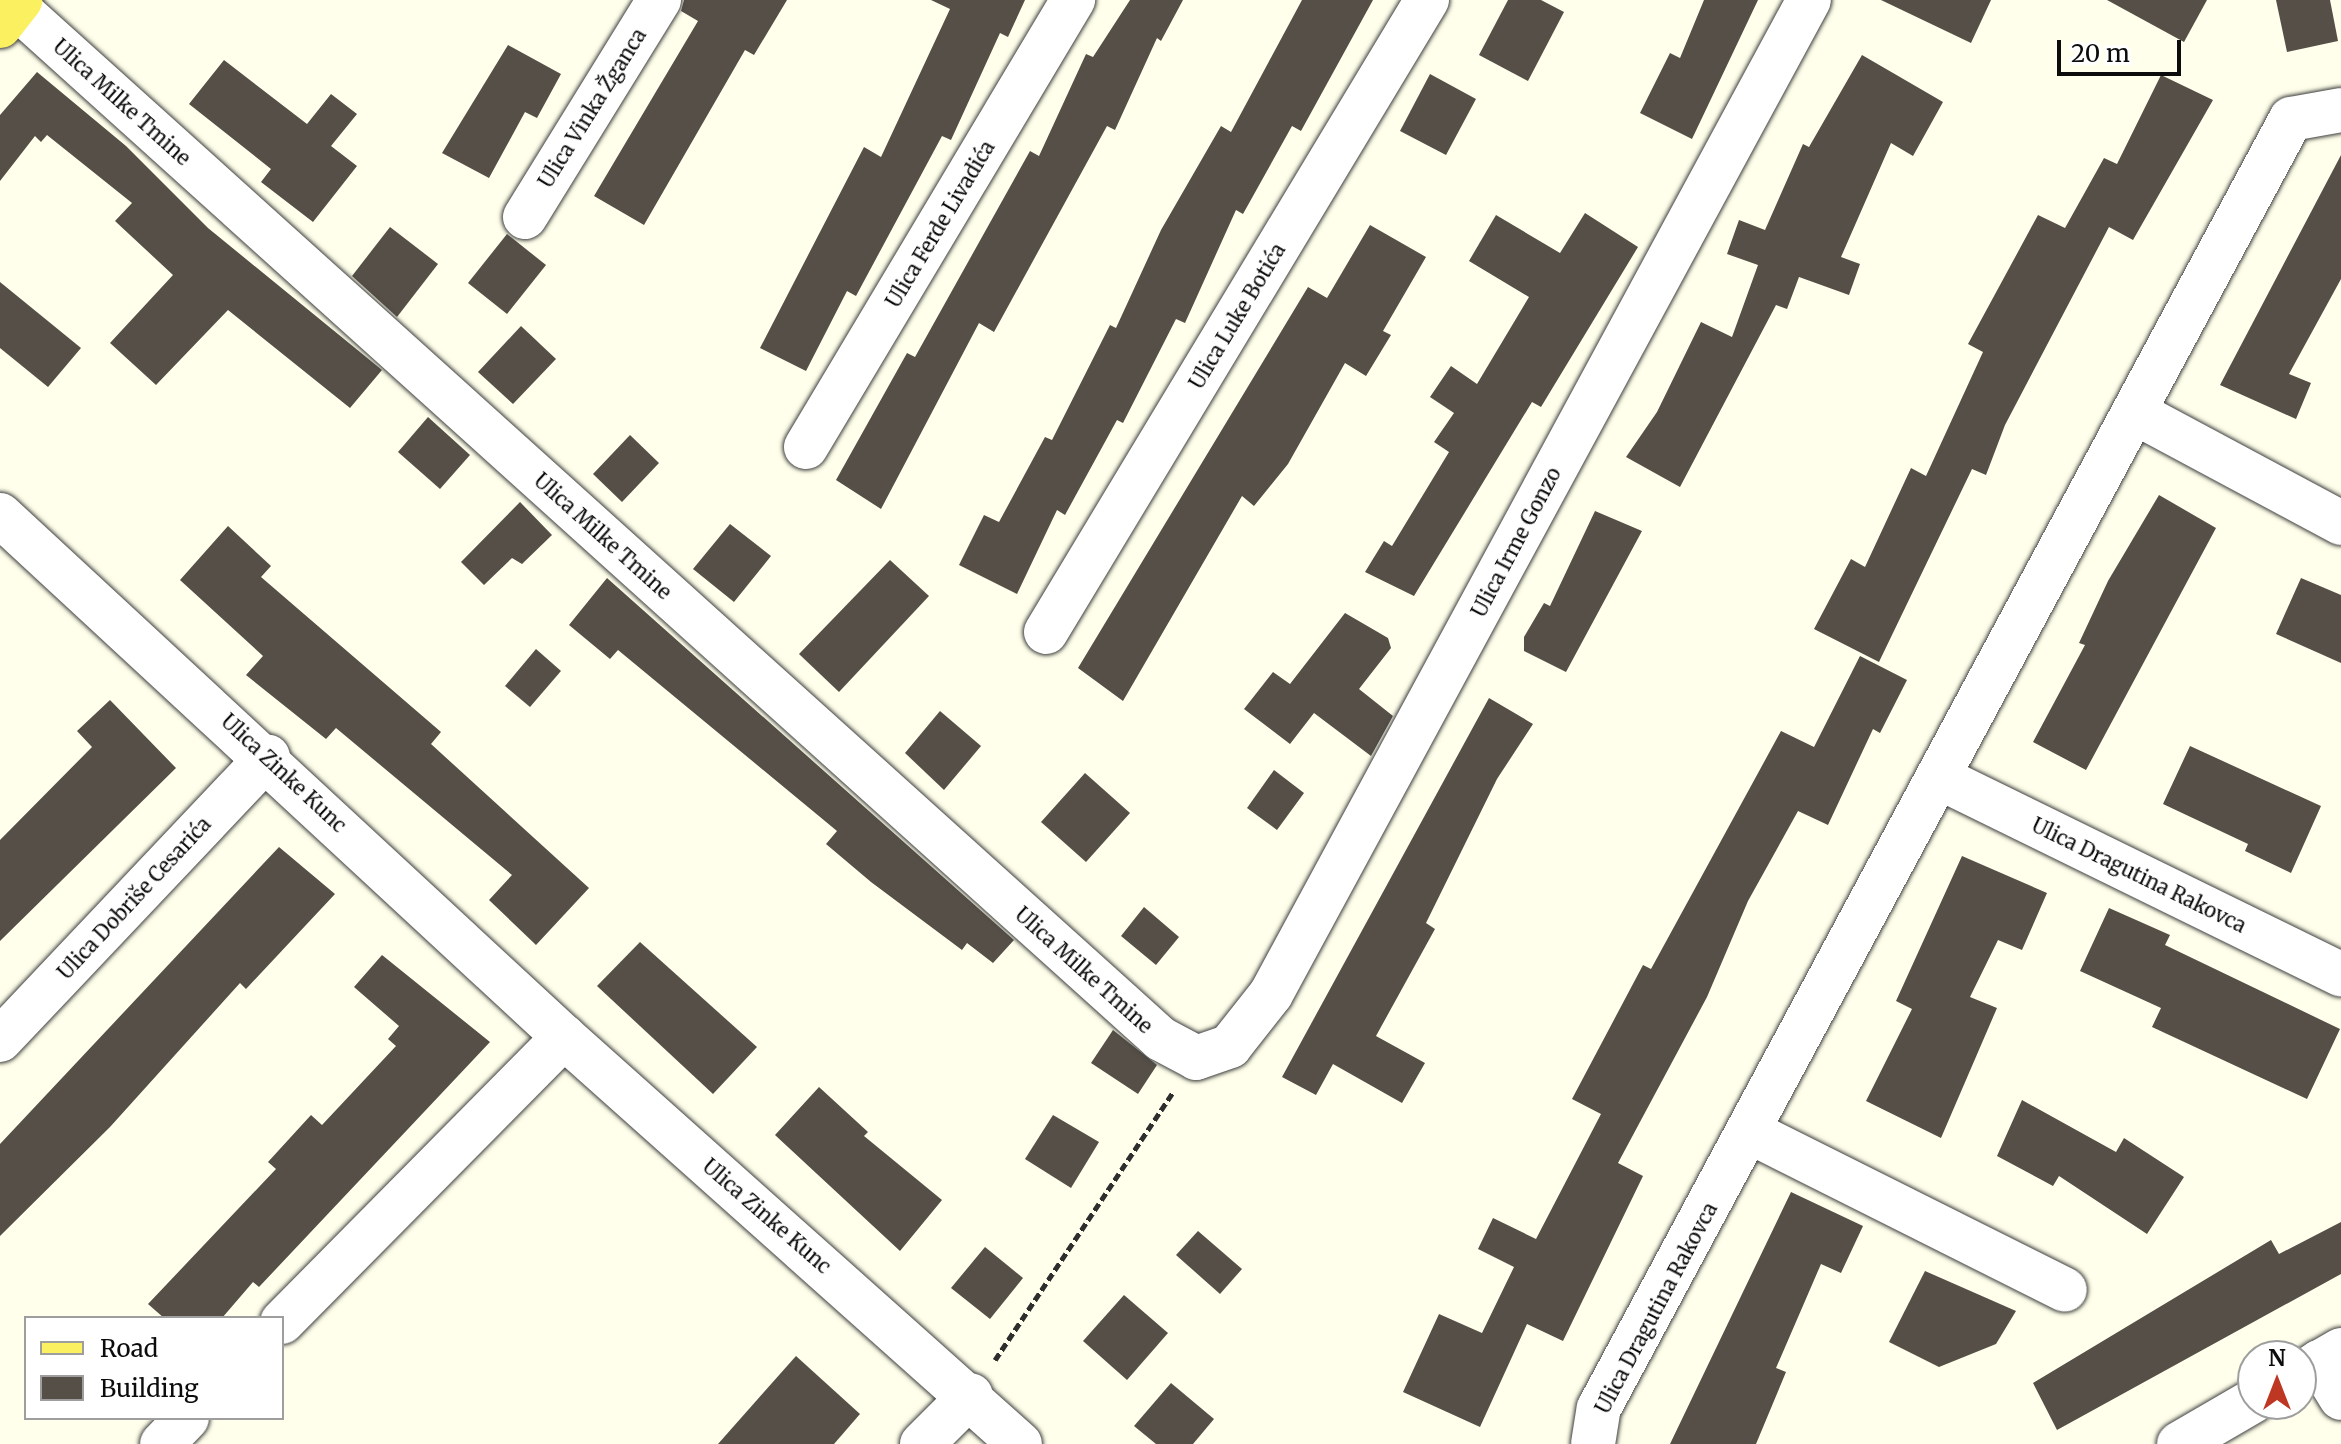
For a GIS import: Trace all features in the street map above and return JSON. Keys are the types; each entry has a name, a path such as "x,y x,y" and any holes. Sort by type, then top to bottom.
{"street":[{"name":"Ulica Vinka Žganca","path":"525,217 659,0"},
{"name":"Ulica Ferde Livadića","path":"806,447 1073,0"},
{"name":"Ulica Luke Botića","path":"1046,632 1427,0"},
{"name":"Ulica Irme Gonzo","path":"1196,1058 1230,1046 1271,994 1809,0"},
{"name":"Ulica Milke Tmine","path":"12,11 1161,1039 1196,1058"},
{"name":"Ulica Dragutina Rakovca","path":"1593,1444 1599,1408 1750,1132 2291,119 2341,110"},
{"path":"2134,412 2341,523"},
{"name":"Ulica Zinke Kunc","path":"0,515 268,757 564,1037 971,1395 1020,1444"},
{"name":"Ulica Dobriše Cesarića","path":"0,1040 268,757"},
{"name":"Ulica Dragutina Rakovca","path":"1938,777 2341,974"},
{"path":"284,1320 564,1037"},
{"path":"1750,1132 2065,1290"},
{"path":"922,1444 971,1395"},
{"path":"2179,1444 2237,1410"},
{"path":"162,1444 185,1420"}],"path":[{"path":"971,1395 1196,1058"}],"building":[{"path":"684,0 787,0 754,55 745,50 644,225 594,196 698,21 681,11"},
{"path":"931,0 1025,0 1008,37 1000,33 951,140 942,136 856,296 847,291 806,371 760,348 864,147 881,157 950,9"},
{"path":"1130,0 1183,0 1161,41 1157,38 1115,130 1107,126 994,332 979,323 881,509 836,480 907,353 915,357 1030,151 1039,156 1086,54 1093,57"},
{"path":"1302,0 1373,0 1301,131 1292,126 1243,214 1236,210 1185,323 1176,319 1123,423 1117,420 1065,515 1057,510 1017,594 959,565 984,515 999,522 1045,437 1052,440 1110,325 1116,328 1161,230 1221,126 1231,132"},
{"path":"1508,0 1541,0 1564,12 1528,81 1479,55"},
{"path":"1704,0 1758,0 1692,139 1640,113 1670,53 1680,58"},
{"path":"1881,0 1991,0 1971,43"},
{"path":"2107,0 2207,0 2184,42"},
{"path":"2276,0 2330,0 2338,41 2287,52"},
{"path":"508,45 561,74 537,118 525,112 489,178 442,153"},
{"path":"1862,55 1943,102 1913,156 1891,143 1841,257 1860,264 1849,295 1799,277 1787,309 1776,305 1680,487 1626,457 1657,412 1701,322 1732,337 1758,265 1727,254 1739,220 1765,230 1803,144 1809,147"},
{"path":"224,60 307,124 331,94 357,114 331,146 357,166 313,222 261,182 271,169 189,104"},
{"path":"37,72 126,146 208,228 382,370 350,408 228,310 156,385 110,343 173,275 115,221 132,203 47,135 41,142 35,136 0,181 0,115"},
{"path":"1430,74 1476,99 1446,155 1400,131"},
{"path":"2161,75 2213,100 2133,240 2109,227 2005,425 1986,475 1972,469 1879,662 1814,629 1851,559 1865,567 1911,468 1926,476 1983,352 1968,344 2038,215 2065,228 2104,158 2117,164"},
{"path":"2341,155 2341,279 2289,374 2311,383 2296,419 2220,385"},
{"path":"1585,213 1638,247 1541,407 1532,402 1414,596 1365,572 1384,541 1392,546 1449,452 1434,442 1454,413 1430,397 1451,366 1477,384 1529,297 1469,261 1496,215 1560,253"},
{"path":"1370,225 1426,257 1383,331 1391,335 1366,376 1345,363 1288,464 1254,506 1242,496 1123,701 1078,668 1308,287 1327,298"},
{"path":"390,227 438,264 397,317 352,276"},
{"path":"507,234 546,265 507,314 468,283"},
{"path":"0,282 81,348 48,387 0,348"},
{"path":"521,326 556,359 513,404 478,372"},
{"path":"428,417 470,455 440,489 398,452"},
{"path":"630,435 659,463 622,502 593,474"},
{"path":"2159,495 2216,528 2086,770 2033,742 2085,645 2079,643 2108,581"},
{"path":"520,502 552,535 522,564 512,558 484,585 461,562"},
{"path":"1595,511 1642,531 1566,672 1524,651 1524,637 1544,603 1550,606"},
{"path":"730,524 771,556 734,602 693,569"},
{"path":"228,526 271,566 261,577 441,732 431,744 589,888 536,945 489,900 512,875 336,728 326,739 246,675 263,656 180,580"},
{"path":"890,560 929,596 839,692 799,654"},
{"path":"607,578 1014,940 993,963 967,943 962,950 871,882 826,844 837,831 618,650 610,659 569,625"},
{"path":"2301,578 2341,595 2341,663 2276,634"},
{"path":"1345,613 1388,638 1391,648 1359,689 1393,716 1371,756 1314,713 1290,744 1244,709 1273,672 1290,684"},
{"path":"536,649 561,671 530,707 505,686"},
{"path":"1860,656 1907,680 1880,733 1873,729 1828,825 1798,811 1748,901 1707,997 1618,1163 1643,1176 1563,1341 1527,1324 1480,1427 1403,1392 1439,1314 1482,1333 1514,1267 1478,1249 1493,1218 1536,1239 1601,1114 1572,1099 1643,965 1651,969 1781,731 1814,747"},
{"path":"1489,698 1533,724 1497,779 1426,923 1435,929 1376,1036 1425,1063 1402,1103 1333,1064 1316,1095 1282,1077"},
{"path":"110,700 176,768 0,941 0,840 92,747 77,731"},
{"path":"940,711 981,746 944,790 905,753"},
{"path":"2190,746 2321,806 2291,873 2245,851 2248,844 2163,804"},
{"path":"1274,770 1304,793 1277,830 1247,808"},
{"path":"1085,773 1130,813 1086,862 1041,822"},
{"path":"279,847 335,894 246,989 240,983 110,1127 0,1236 0,1144"},
{"path":"1962,856 2047,893 2022,950 1998,940 1970,997 1997,1008 1941,1138 1866,1101 1912,1009 1896,1001"},
{"path":"1144,907 1179,937 1156,965 1121,936"},
{"path":"2109,908 2170,935 2165,945 2340,1029 2307,1099 2152,1027 2161,1008 2080,971"},
{"path":"640,942 757,1047 713,1094 597,986"},
{"path":"382,955 490,1042 259,1287 253,1282 224,1316 162,1316 148,1304 276,1169 268,1162 311,1115 322,1125 396,1046 388,1039 399,1026 354,987"},
{"path":"1113,1030 1157,1065 1138,1094 1091,1063"},
{"path":"819,1087 868,1132 864,1136 942,1200 900,1251 775,1135"},
{"path":"2022,1100 2116,1152 2124,1138 2184,1177 2147,1234 2059,1176 2053,1186 1997,1156"},
{"path":"1053,1115 1099,1142 1071,1188 1025,1159"},
{"path":"1791,1192 1863,1226 1841,1273 1821,1264 1776,1368 1786,1372 1756,1444 1670,1444"},
{"path":"2341,1222 2341,1274 2057,1430 2033,1383 2271,1240 2279,1254"},
{"path":"1198,1231 1242,1269 1220,1294 1176,1255"},
{"path":"985,1247 1023,1278 990,1319 951,1288"},
{"path":"1925,1271 2016,1311 1996,1344 1939,1367 1889,1342"},
{"path":"1124,1295 1168,1333 1127,1380 1083,1341"},
{"path":"796,1356 860,1414 834,1444 718,1444"},
{"path":"1171,1383 1214,1419 1193,1444 1156,1444 1134,1426"}]}
